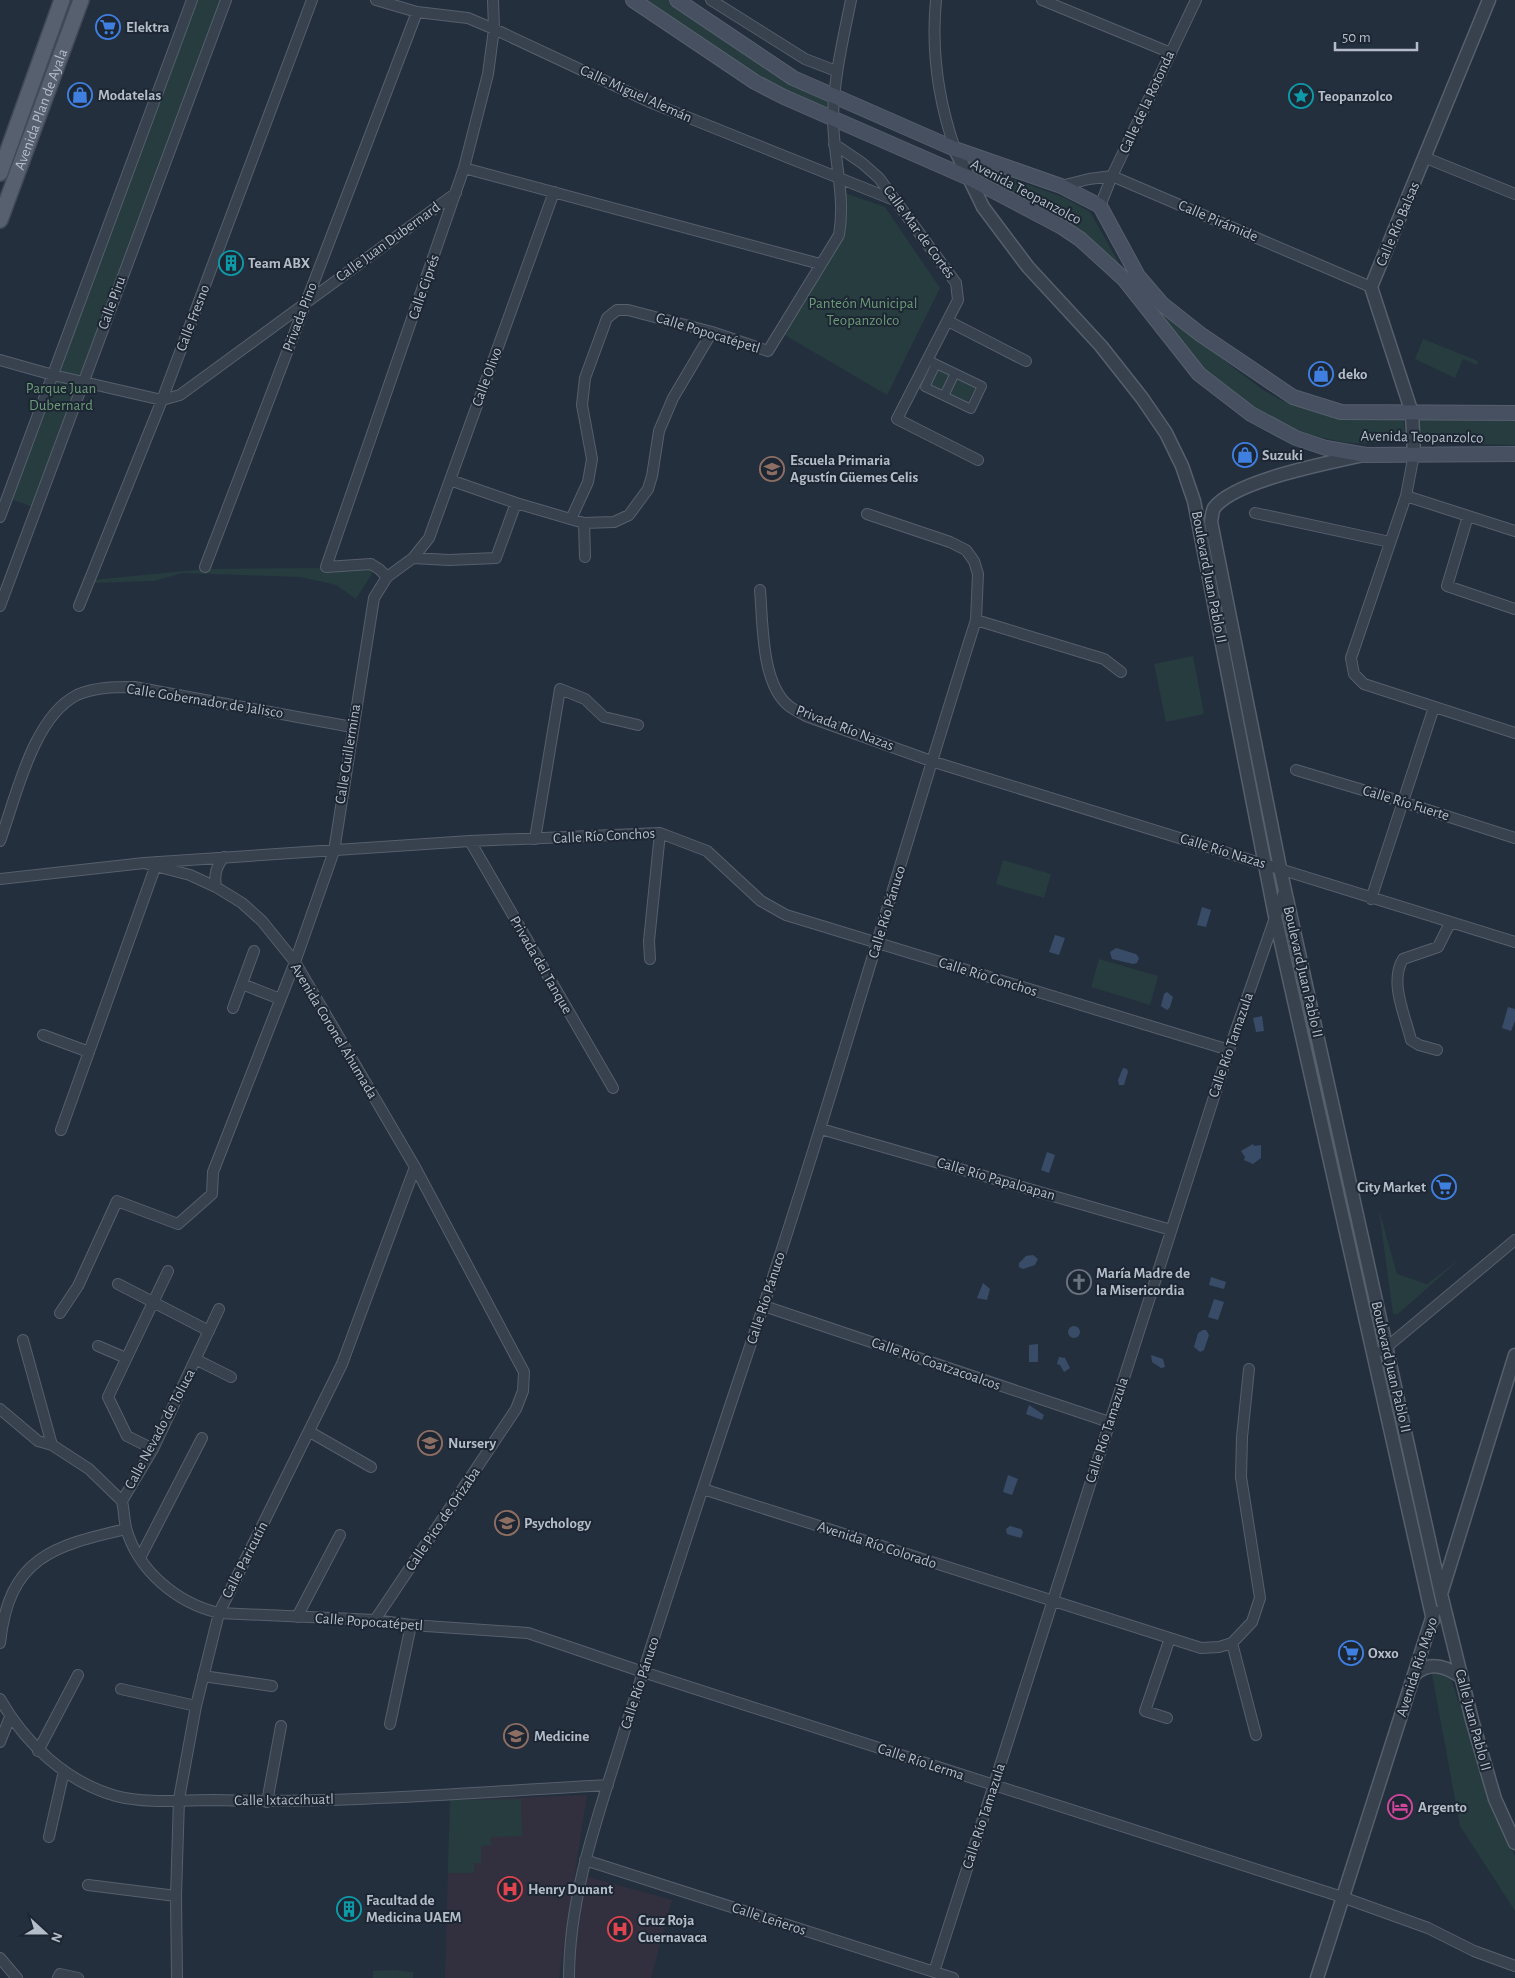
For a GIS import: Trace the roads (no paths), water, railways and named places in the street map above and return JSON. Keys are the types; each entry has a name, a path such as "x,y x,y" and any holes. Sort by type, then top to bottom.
{"main road":[{"name":"Avenida Plan de Ayala","path":"0,172 62,0"},
{"name":"Avenida Plan de Ayala","path":"0,220 81,0"},
{"name":"Avenida Teopanzolco","path":"633,0 755,82 969,178 1062,227 1103,258 1124,279 1199,374 1251,414 1296,438 1326,448 1366,455 1515,454"},
{"name":"Avenida Teopanzolco","path":"677,0 769,64 834,98 955,149 1061,186 1100,206 1138,276 1162,304 1200,334 1292,397 1341,412 1515,413"}],"street":[{"path":"0,517 192,0"},
{"name":"Calle Piru","path":"0,606 226,0"},
{"name":"Calle Fresno","path":"79,606 92,578 162,400 312,0"},
{"name":"Calle Miguel Alemán","path":"376,0 417,12 468,18 652,103 894,200"},
{"name":"Calle Ciprés","path":"387,577 379,568 371,564 326,567 464,168 488,74 494,29 493,0"},
{"path":"712,0 804,59 836,71"},
{"path":"833,118 836,71 851,0"},
{"path":"936,0 933,28 936,74 944,118 955,149"},
{"path":"1042,0 1171,53"},
{"name":"Calle de la Rotonda","path":"1100,206 1112,176 1196,0"},
{"name":"Calle Río Balsas","path":"1371,287 1426,158 1489,0"},
{"name":"Privada Pino","path":"205,567 417,12"},
{"name":"Calle Popocatépetl","path":"571,519 588,482 592,459 582,405 585,378 607,318 617,310 628,310 712,332 768,351 839,235 842,219 833,118"},
{"name":"Calle Mar de Cortés","path":"834,144 862,162 879,178 956,283 958,300 932,362 897,419 978,460"},
{"name":"Boulevard Juan Pablo II","path":"955,149 983,208 1028,267 1101,346 1142,398 1166,433 1182,466 1194,501 1276,916 1432,1620"},
{"path":"1426,158 1515,194"},
{"path":"464,168 820,264"},
{"path":"1061,186 1112,176"},
{"name":"Calle Pirámide","path":"1112,176 1371,287"},
{"name":"Calle Olivo","path":"413,558 429,538 554,192"},
{"name":"Calle Juan Dubernard","path":"162,400 180,395 456,193"},
{"path":"1371,287 1412,413 1414,454 1406,496 1351,658 1354,674 1364,684 1515,733"},
{"path":"948,321 1026,361"},
{"path":"450,480 516,504 584,523 614,522 629,515 648,489 652,476 659,431 673,398 712,332"},
{"path":"0,360 52,375 162,400"},
{"path":"932,362 955,373 982,386 971,409 925,387 932,362"},
{"path":"944,396 955,373"},
{"name":"Boulevard Juan Pablo II","path":"1366,455 1269,478 1221,500 1213,510 1211,522 1284,889 1441,1594"},
{"path":"1406,496 1515,531"},
{"path":"413,558 449,560 496,558 516,504"},
{"path":"1255,513 1390,542"},
{"name":"Calle Río Pánuco","path":"569,1978 569,1950 575,1899 585,1860 643,1672 821,1129 931,761 976,620 978,574 974,561 966,550 950,542 867,514"},
{"path":"1468,516 1447,586 1515,609"},
{"path":"584,523 585,558"},
{"name":"Calle Guillermina","path":"60,1313 78,1286 116,1201 178,1224 212,1194 213,1172 295,962 334,851 352,727 374,598 387,577 413,558"},
{"name":"Privada Río Nazas","path":"760,590 767,662 774,686 788,705 806,716 931,761"},
{"path":"976,620 1104,659 1121,672"},
{"name":"Calle Gobernador de Jalisco","path":"0,841 37,736 57,710 77,695 103,688 134,687 352,727"},
{"path":"535,839 560,688 585,698 604,717 638,725"},
{"path":"1371,899 1434,707"},
{"name":"Calle Río Nazas","path":"931,761 1280,868 1371,899 1515,942"},
{"name":"Calle Río Fuerte","path":"1296,770 1515,838"},
{"path":"650,959 649,941 660,833"},
{"name":"Calle Río Conchos","path":"157,864 224,857 470,841 660,833 707,851 761,901 786,915 1229,1050"},
{"name":"Privada del Tanque","path":"470,841 613,1088"},
{"path":"216,887 214,876 217,866 224,857"},
{"name":"Avenida Coronel Ahumada","path":"0,879 144,863 157,864 190,875 216,887 242,903 262,921 295,962 415,1167 524,1372 523,1391"},
{"path":"61,1130 157,864"},
{"name":"Calle Río Tamazula","path":"934,1972 1229,1050 1284,889"},
{"path":"1436,1050 1419,1045 1412,1040 1396,979 1398,966 1402,958 1438,947 1450,923"},
{"path":"233,1008 254,950"},
{"path":"242,984 280,999"},
{"path":"42,1035 89,1052"},
{"name":"Calle Río Papaloapan","path":"821,1129 1171,1230"},
{"name":"Calle Paricutín","path":"178,1978 176,1896 179,1799 196,1706 218,1613 310,1432 342,1364 415,1167"},
{"path":"1374,1358 1515,1240"},
{"path":"153,1450 127,1436 108,1397 168,1272"},
{"path":"118,1284 210,1331"},
{"name":"Calle Río Coatzacoalcos","path":"764,1306 1109,1422"},
{"name":"Calle Nevado de Toluca","path":"126,1529 122,1501 153,1450 197,1360 219,1309"},
{"path":"23,1340 52,1445"},
{"path":"98,1346 126,1358"},
{"name":"Avenida Río Mayo","path":"1317,1978 1441,1594 1515,1355"},
{"path":"197,1360 231,1376"},
{"path":"1249,1370 1242,1437 1241,1477 1260,1598 1252,1622 1232,1643 1256,1735"},
{"name":"Calle Pico de Orizaba","path":"375,1620 516,1409 523,1391"},
{"path":"0,1409 38,1441 52,1445 88,1469 122,1501"},
{"path":"310,1432 371,1467"},
{"path":"140,1558 202,1438"},
{"name":"Avenida Río Colorado","path":"703,1489 1201,1648 1219,1647 1232,1643"},
{"path":"0,1644 7,1606 18,1581 34,1562 59,1548 126,1529"},
{"name":"Calle Popocatépetl","path":"126,1529 140,1558 153,1576 179,1597 202,1609 218,1613 375,1620 411,1625 528,1633 643,1672"},
{"path":"297,1617 340,1535"},
{"name":"Calle Juan Pablo II","path":"1441,1594 1461,1677 1495,1798 1515,1843"},
{"path":"390,1724 411,1625"},
{"path":"1167,1718 1145,1711 1170,1638"},
{"path":"1415,1674 1421,1669 1438,1666 1446,1668 1461,1677"},
{"name":"Calle Río Lerma","path":"643,1672 1342,1897 1428,1928 1474,1951 1515,1966"},
{"path":"38,1751 78,1675"},
{"path":"203,1676 272,1686"},
{"path":"121,1689 196,1706"},
{"name":"Calle Ixtaccíhuatl","path":"0,1699 10,1717 38,1751 64,1771 94,1788 116,1796 141,1801 179,1799 267,1802 608,1785"},
{"path":"0,1742 10,1717"},
{"path":"267,1802 282,1726"},
{"path":"49,1837 64,1771"},
{"name":"Calle Leñeros","path":"585,1860 953,1978"},
{"path":"88,1885 176,1896"},
{"path":"0,1958 17,1978"},
{"path":"58,1978 60,1974 78,1978"}],"water":[{"path":"1202,907 1211,910 1206,927 1197,925"},
{"path":"1055,935 1065,938 1059,955 1049,952"},
{"path":"1116,948 1136,954 1139,958 1137,963 1133,964 1112,959 1110,952"},
{"path":"1167,992 1173,997 1167,1010 1161,1006 1164,994"},
{"path":"1508,1007 1515,1009 1515,1021 1511,1031 1502,1028"},
{"path":"1262,1016 1264,1031 1256,1032 1253,1018"},
{"path":"1123,1068 1127,1069 1128,1072 1124,1085 1119,1085 1118,1080"},
{"path":"1253,1144 1254,1146 1261,1145 1261,1158 1253,1164 1244,1160 1245,1157 1241,1151"},
{"path":"1047,1152 1055,1155 1049,1173 1041,1170"},
{"path":"1033,1255 1038,1259 1035,1265 1023,1269 1019,1267 1019,1263 1026,1256"},
{"path":"1211,1277 1226,1282 1224,1289 1209,1285"},
{"path":"983,1283 990,1289 987,1300 977,1298"},
{"path":"1214,1299 1224,1302 1218,1320 1208,1317"},
{"path":"1072,1326 1076,1326 1080,1332 1076,1338 1072,1338 1068,1334 1068,1330"},
{"path":"1206,1330 1209,1335 1204,1350 1200,1352 1194,1347 1198,1333"},
{"path":"1038,1344 1038,1362 1029,1362 1029,1345"},
{"path":"1151,1355 1163,1359 1165,1367 1161,1368 1152,1362"},
{"path":"1059,1357 1065,1358 1070,1368 1064,1372 1060,1365 1057,1364"},
{"path":"1029,1405 1044,1415 1042,1420 1026,1414"},
{"path":"1008,1475 1018,1479 1012,1495 1003,1492"},
{"path":"1010,1526 1021,1529 1023,1532 1021,1538 1007,1534 1006,1529"}],"place":[{"name":"Elektra","path":"108,27"},
{"name":"Modatelas","path":"80,95"},
{"name":"Teopanzolco","path":"1301,96"},
{"name":"Team ABX","path":"231,263"},
{"name":"deko","path":"1321,374"},
{"name":"Suzuki","path":"1245,455"},
{"name":"Escuela Primaria Agustín Güemes Celis","path":"772,469"},
{"name":"City Market","path":"1444,1187"},
{"name":"María Madre de la Misericordia","path":"1079,1282"},
{"name":"Nursery","path":"430,1443"},
{"name":"Psychology","path":"507,1523"},
{"name":"Oxxo","path":"1351,1653"},
{"name":"Medicine","path":"516,1736"},
{"name":"Argento","path":"1400,1807"},
{"name":"Henry Dunant","path":"510,1889"},
{"name":"Facultad de Medicina UAEM","path":"349,1909"},
{"name":"Cruz Roja Cuernavaca","path":"620,1929"}],"park label":[{"name":"Panteón Municipal Teopanzolco","path":"863,312"},
{"name":"Parque Juan Dubernard","path":"61,396"}]}
